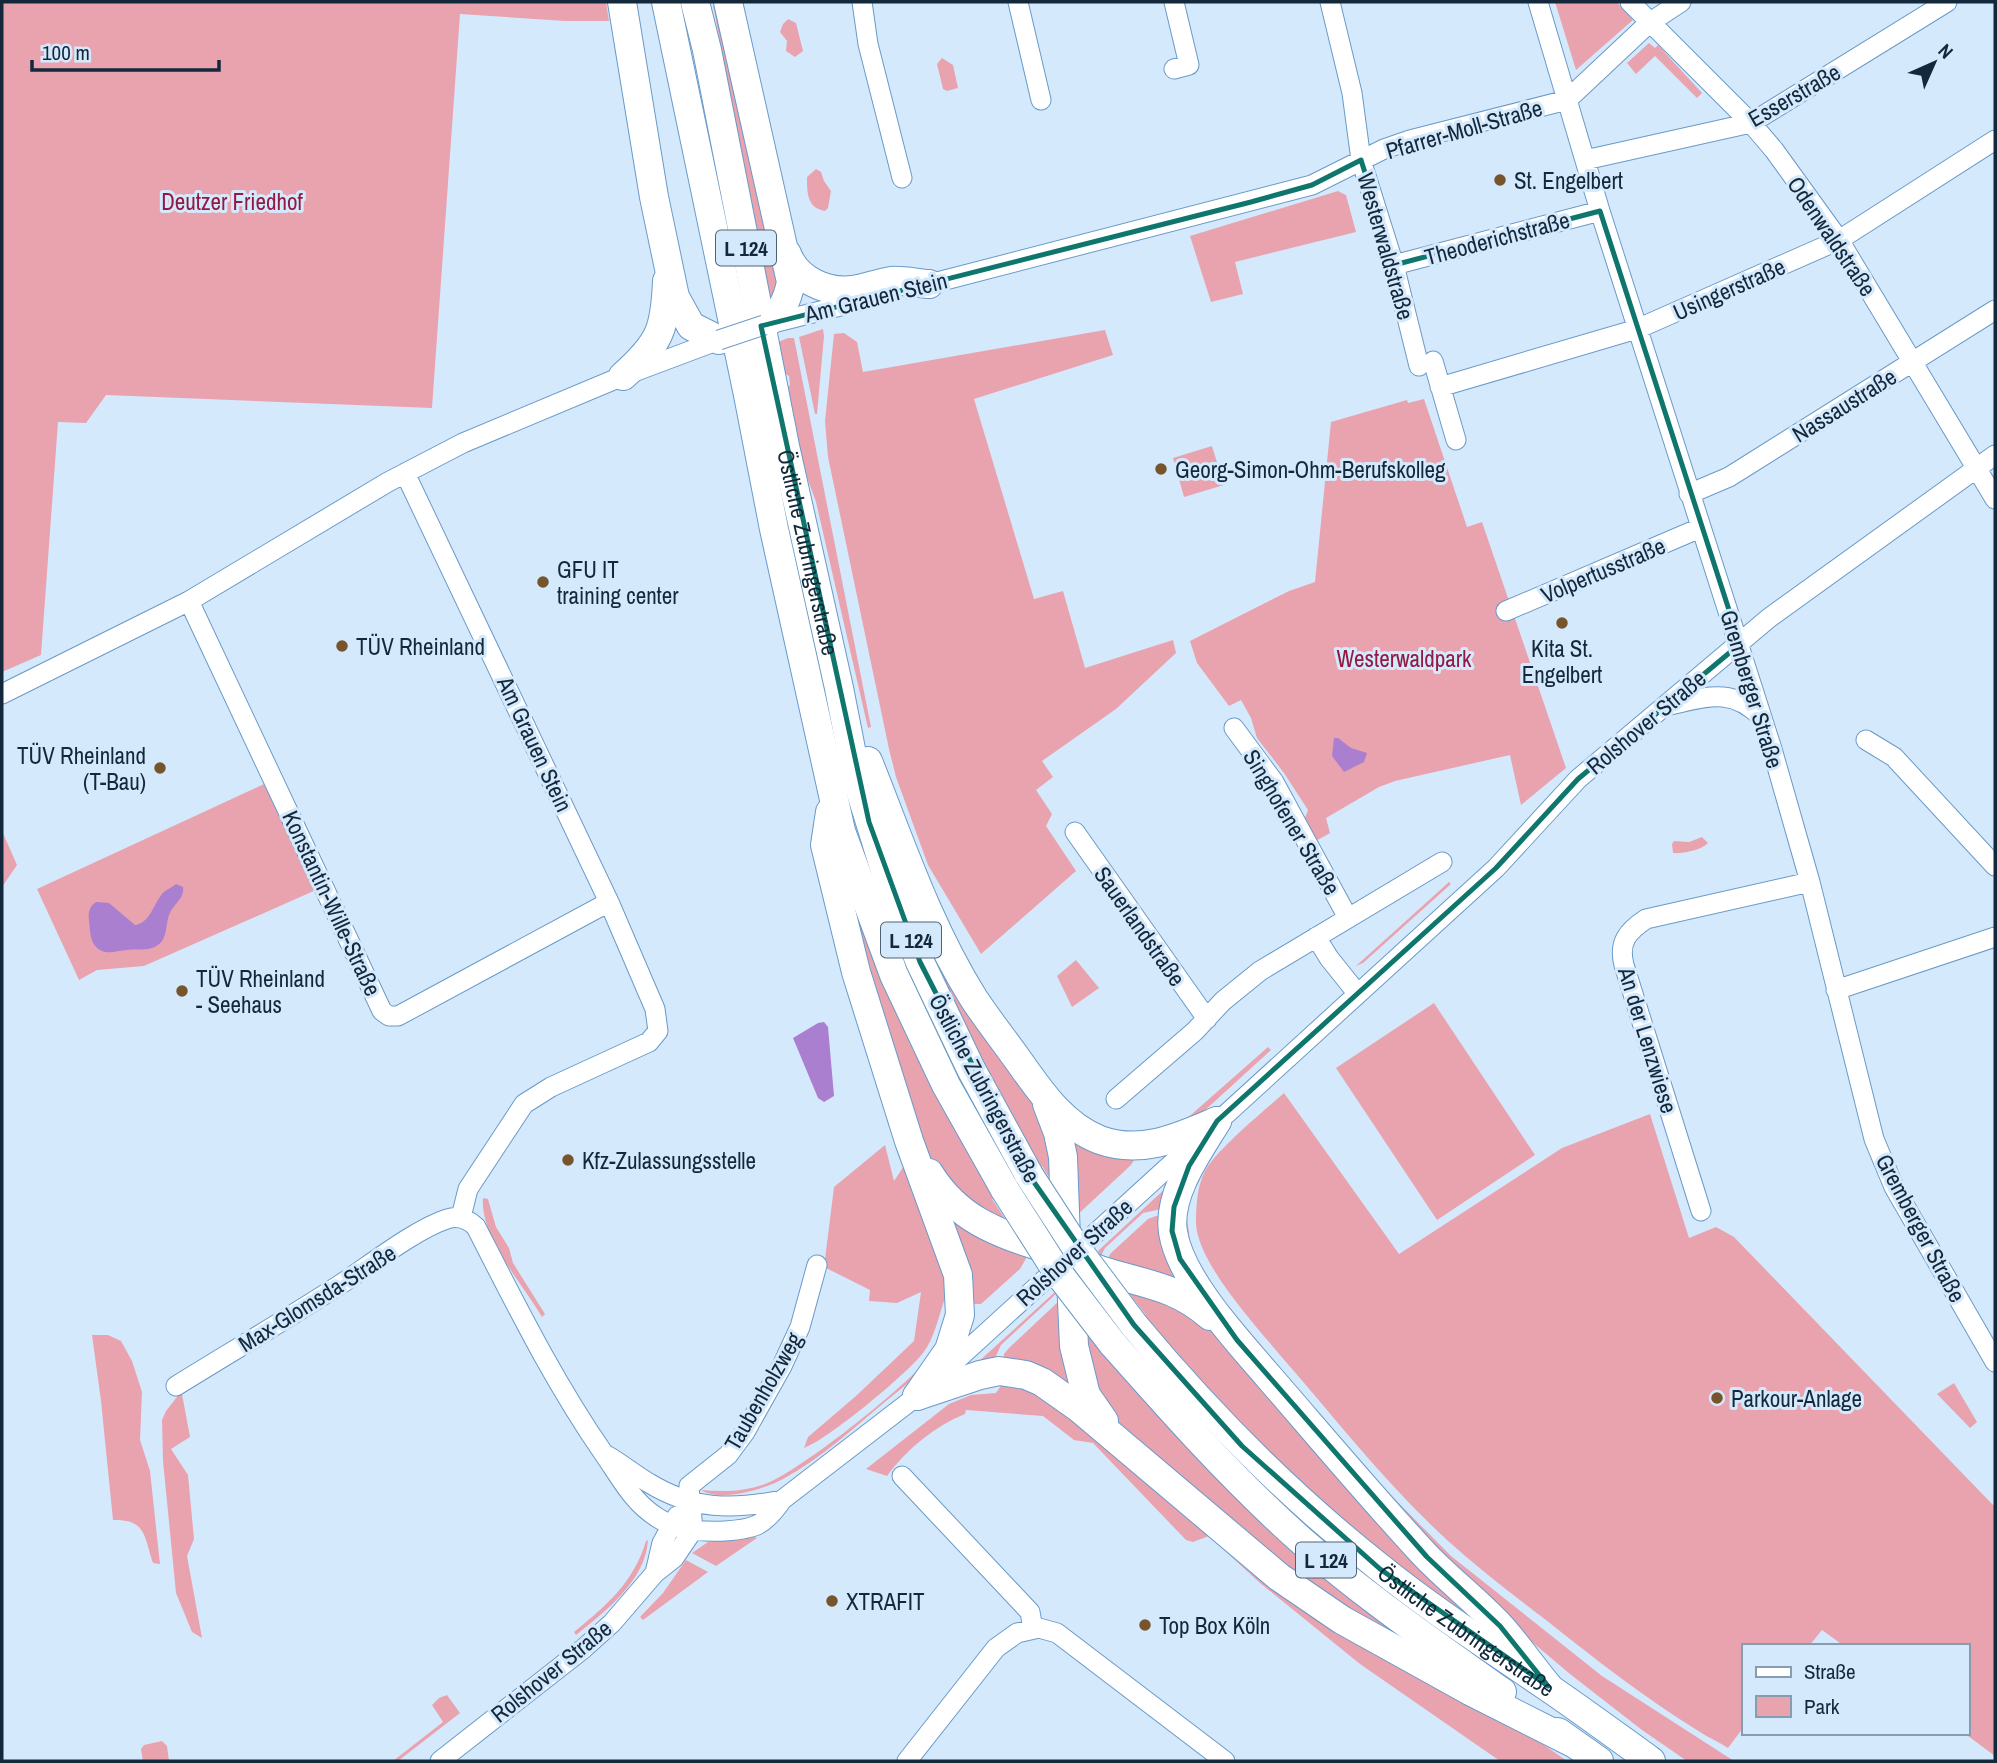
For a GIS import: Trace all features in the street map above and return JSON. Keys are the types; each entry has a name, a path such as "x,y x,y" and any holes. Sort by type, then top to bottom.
{"highway":[{"path":"622,2 675,298 688,321 701,332 719,340"},
{"path":"655,2 667,53 692,130"},
{"name":"Östliche Zubringerstraße","path":"666,2 774,529 832,795 845,843 894,975 946,1086 1005,1190 1056,1270 1112,1343 1229,1472 1304,1542 1413,1628 1599,1761"},
{"name":"Östliche Zubringerstraße","path":"697,2 785,446 857,780 892,893 920,962 971,1069 1029,1175 1077,1249 1134,1325 1184,1385 1242,1446 1324,1522 1380,1569 1651,1761"},
{"path":"728,2 791,282 788,298 778,314 764,326"},
{"path":"783,243 791,265 811,283 838,290 853,290 891,281 929,284"},
{"path":"623,376 648,354 660,335 668,268"},
{"path":"839,688 904,855 936,928 974,998 1045,1098 1075,1127 1101,1140 1139,1146 1167,1142 1217,1121"},
{"path":"832,795 825,845 856,972 909,1141 958,1275 960,1315 949,1350 917,1396"},
{"path":"1045,1098 1058,1133 1063,1157 1064,1222 1073,1296 1074,1346 1086,1395 1128,1450"},
{"path":"1217,1121 1189,1166 1174,1206 1172,1231 1180,1259 1237,1340 1350,1472 1427,1557 1500,1626 1548,1686"},
{"path":"909,1141 942,1193 971,1219 1030,1245 1068,1256 1101,1271 1164,1287 1193,1301 1237,1340"},
{"path":"917,1396 999,1371 1026,1375 1042,1382 1062,1395 1279,1577 1342,1620 1470,1692 1572,1742"}],"street":[{"path":"862,2 868,44 902,178"},
{"path":"1018,2 1041,100"},
{"path":"1174,2 1189,65 1174,69"},
{"name":"Westerwaldstraße","path":"1330,2 1352,93 1361,160 1426,363 1440,387"},
{"name":"Gremberger Straße","path":"1538,2 1600,211 1762,718 1810,882 1874,1139 1890,1178 1995,1362"},
{"name":"Odenwaldstraße","path":"1630,2 1774,150 1839,240 1995,499"},
{"path":"1567,100 1649,23 1681,2"},
{"name":"Esserstraße","path":"1585,160 1751,124 1947,2"},
{"name":"Pfarrer-Moll-Straße","path":"1361,160 1410,140 1567,100"},
{"name":"Usingerstraße","path":"1440,387 1637,329 1839,240 1995,140"},
{"name":"Am Grauen Stein","path":"2,694 189,601 405,473 511,421 623,376 764,326 1301,188 1340,173 1361,160"},
{"name":"Theoderichstraße","path":"1394,265 1600,211"},
{"name":"Nassaustraße","path":"1689,494 1730,477 1995,310"},
{"path":"1440,387 1456,440"},
{"name":"Rolshover Straße","path":"440,1761 583,1649 612,1623 655,1573 674,1558 693,1530 745,1529 759,1525 771,1516 782,1500 917,1396 1505,859 1578,779 1769,618 1995,455"},
{"name":"Am Grauen Stein","path":"405,473 609,902"},
{"name":"Volpertusstraße","path":"1506,610 1700,528"},
{"name":"Konstantin-Wille-Straße","path":"189,601 382,1011 389,1016 398,1016 609,902"},
{"path":"1665,706 1714,696 1748,704 1762,718"},
{"name":"Singhofener Straße","path":"1234,728 1274,782 1347,916"},
{"path":"1866,740 1894,757 1995,866"},
{"name":"Sauerlandstraße","path":"1075,832 1206,1018"},
{"path":"1116,1100 1223,1001 1260,971 1347,916 1442,862"},
{"name":"An der Lenzwiese","path":"1701,1210 1624,965 1622,942 1631,929 1646,919 1810,882"},
{"path":"604,1453 649,1483 690,1503 693,1530 672,1525 656,1517 635,1499 578,1418 558,1384 476,1227 461,1217 468,1189 524,1104 551,1087 649,1042 659,1031 655,1009 609,902"},
{"path":"1316,937 1357,993"},
{"path":"1836,990 1995,937"},
{"name":"Max-Glomsda-Straße","path":"176,1386 316,1301 422,1231 450,1218 461,1217"},
{"name":"Taubenholzweg","path":"690,1503 689,1486 728,1455 746,1432 782,1366 800,1327 817,1265"},
{"path":"902,1476 1030,1612 1036,1629"},
{"name":"Rolshover Straße","path":"655,1573 662,1543 680,1512 690,1503 718,1508 782,1500"},
{"path":"907,1761 996,1648 1017,1633 1036,1629 1057,1633 1225,1761"}],"highlighted area":[{"path":"1361,160 1394,265 1600,211 1740,644 1578,779 1496,868 1217,1121 1189,1166 1174,1207 1172,1231 1180,1259 1237,1340 1427,1557 1500,1626 1548,1686 1380,1569 1242,1446 1134,1325 1029,1175 920,962 869,822 761,326 1251,202 1312,185"}],"green space":[{"name":"Deutzer Friedhof","path":"2,2 606,2 609,21 460,14 432,408 106,395 86,423 58,422 41,655 2,672"},
{"path":"1555,2 1617,2 1633,20 1576,70"},
{"path":"719,4 774,257 777,296 771,310 713,5"},
{"path":"788,19 796,23 803,51 795,57 786,51 787,41 780,32"},
{"path":"1649,43 1655,48 1658,45 1702,93 1697,98 1655,56 1636,74 1627,63"},
{"path":"942,58 953,65 958,88 947,91 943,89 937,64"},
{"path":"816,169 821,172 831,191 825,211 811,203 808,194 807,177"},
{"path":"1338,191 1346,195 1356,232 1235,262 1243,294 1211,302 1190,236"},
{"path":"823,329 817,414 815,414 799,337"},
{"path":"1105,330 1113,355 974,399 1034,599 1063,591 1085,668 1173,640 1176,653 1116,709 1042,761 1053,777 1036,790 1052,814 1046,826 1076,871 981,954 928,865 896,777 889,749 828,457 825,421 834,334 844,333 857,342 863,372"},
{"path":"794,338 871,727 868,728 816,502 804,469 787,388 790,385 789,376 784,373 778,342"},
{"name":"Westerwaldpark","path":"1424,399 1467,527 1482,522 1566,768 1521,805 1510,755 1395,781 1379,787 1326,818 1330,833 1314,842 1303,823 1308,810 1257,738 1251,718 1241,700 1229,706 1197,663 1190,641 1289,591 1315,582 1331,422 1407,400 1408,403"},
{"path":"1212,446 1224,485 1184,497 1173,458"},
{"path":"264,784 316,890 144,966 97,970 79,980 37,889"},
{"path":"2,831 17,865 2,887"},
{"path":"1702,837 1708,843 1701,848 1673,853 1674,841 1689,842"},
{"path":"842,867 995,1196 992,1199 1011,1228 991,1220 930,1163 908,1112"},
{"path":"1449,882 1451,884 1363,963 1356,966"},
{"path":"907,890 1041,1110 1058,1192 1042,1166 1038,1168 947,995"},
{"path":"1076,960 1099,988 1072,1007 1057,976"},
{"path":"1434,1003 1535,1155 1437,1220 1336,1068"},
{"path":"1268,1047 1271,1050 1202,1113 1184,1121"},
{"path":"1284,1093 1399,1254 1562,1148 1650,1114 1689,1238 1716,1227 1734,1237 1993,1505 1995,1503 1995,1756 1967,1735 1969,1735 1969,1644 1841,1644 1822,1630 1811,1644 1742,1644 1742,1729 1728,1748 1621,1678 1495,1581 1447,1540 1381,1473 1256,1327 1216,1274 1199,1239 1196,1223 1197,1203 1205,1171 1230,1141"},
{"path":"1071,1132 1134,1152 1131,1165 1075,1217"},
{"path":"885,1145 894,1181 908,1160 949,1288 931,1339 914,1363 848,1420 804,1448 808,1437 914,1341 921,1292 897,1303 869,1301 870,1290 824,1267 834,1187"},
{"path":"1169,1185 1166,1208 1143,1213 1105,1248 1101,1256 1098,1251"},
{"path":"483,1198 488,1199 496,1227 509,1248 513,1263 545,1314 542,1317 495,1245 488,1229"},
{"path":"945,1203 1028,1255 1020,1269 981,1304 968,1304"},
{"path":"1165,1216 1190,1288 1108,1259 1110,1254 1148,1219"},
{"path":"1178,1216 1187,1219 1192,1255 1203,1275 1223,1300 1370,1474 1451,1556 1602,1676 1734,1761 1687,1761 1570,1674 1500,1615 1457,1573 1359,1469 1211,1296 1185,1256"},
{"path":"1120,1282 1194,1310 1513,1648 1394,1561 1301,1484 1254,1439 1187,1366 1144,1317 1146,1315"},
{"path":"1055,1292 1056,1294 1001,1345 995,1366 977,1363"},
{"path":"1059,1301 1081,1392 1003,1366 1004,1354 1009,1348"},
{"path":"955,1309 950,1331 931,1362 823,1453 797,1471 765,1487 731,1495 709,1494 701,1490 733,1491 765,1484 829,1444 883,1402 925,1363 938,1345 945,1312"},
{"path":"1080,1325 1101,1352 1104,1350 1433,1657 1341,1611 1134,1443 1104,1408"},
{"path":"92,1335 108,1335 121,1341 132,1361 142,1392 140,1440 150,1471 160,1564 153,1563 145,1537 138,1526 124,1520 113,1520"},
{"path":"1012,1379 1105,1439 1567,1761 1500,1761 1360,1664 1260,1583 1209,1536 1193,1542 1186,1540 1093,1443 1074,1440 1043,1416 966,1410 965,1414 922,1440 887,1476 866,1469 949,1404 971,1395 996,1393 1002,1384"},
{"path":"1954,1383 1977,1422 1970,1428 1937,1394"},
{"path":"180,1393 190,1437 171,1449 188,1475 194,1539 187,1556 202,1638 192,1632 176,1593 163,1461 162,1420"},
{"path":"750,1535 757,1538 716,1566 692,1553 708,1542"},
{"path":"648,1540 646,1555 632,1582 611,1605 576,1635 574,1632 618,1592 634,1569"},
{"path":"686,1560 708,1572 643,1620 640,1617 663,1593"},
{"path":"447,1695 460,1713 398,1761 393,1761 443,1722 432,1705"},
{"path":"162,1741 167,1746 169,1761 143,1761 141,1749 144,1745"}],"shaded area":[{"path":"1334,738 1367,753 1364,762 1344,772 1332,756"},
{"path":"176,884 183,887 182,895 171,911 164,938 158,945 150,949 111,952 99,950 94,944 89,915 90,908 96,902 109,903 135,925 140,924 151,913 162,894"},
{"path":"824,1022 828,1027 834,1096 824,1102 818,1098 793,1038"}],"place":[{"name":"St. Engelbert","path":"1500,180"},
{"name":"Georg-Simon-Ohm-Berufskolleg","path":"1161,469"},
{"name":"GFU IT training center","path":"543,582"},
{"name":"Kita St. Engelbert","path":"1562,623"},
{"name":"TÜV Rheinland","path":"342,646"},
{"name":"TÜV Rheinland (T-Bau)","path":"160,768"},
{"name":"TÜV Rheinland - Seehaus","path":"182,991"},
{"name":"Kfz-Zulassungsstelle","path":"568,1160"},
{"name":"Parkour-Anlage","path":"1717,1398"},
{"name":"XTRAFIT","path":"832,1601"},
{"name":"Top Box Köln","path":"1145,1625"}]}
